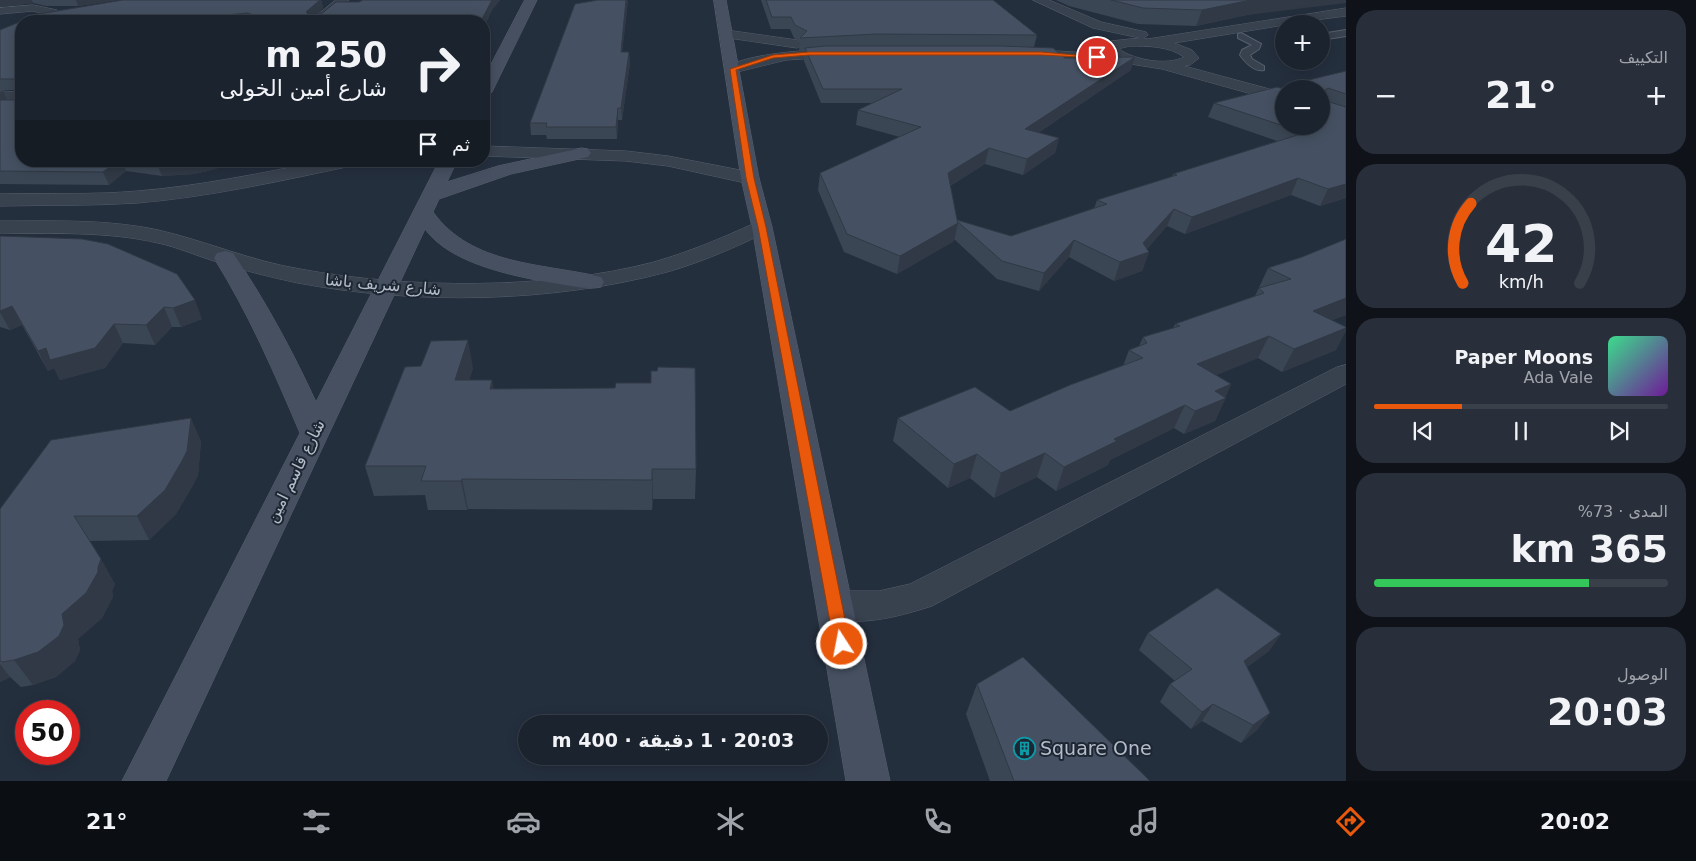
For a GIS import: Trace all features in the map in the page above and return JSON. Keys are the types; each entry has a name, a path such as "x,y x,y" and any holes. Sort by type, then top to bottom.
{"main road":[{"path":"490,80 531,0"},
{"path":"720,0 750,178 762,227 868,781"},
{"path":"582,154 502,169 465,181 426,204 436,230 461,248 497,263 541,275 593,282"},
{"name":"شارع قاسم امين","path":"144,781 445,167"},
{"path":"225,258 248,291 270,330 292,377 314,432"}],"street":[{"path":"324,15 343,0"},
{"path":"1039,0 1106,28 1171,38"},
{"path":"1026,4 1084,32"},
{"path":"0,12 64,10"},
{"path":"42,15 46,12"},
{"path":"1146,43 1171,38 1346,22"},
{"path":"1330,23 1346,22"},
{"path":"1188,54 1204,43 1275,31"},
{"path":"726,34 778,42 851,49 784,55 763,59 733,69"},
{"path":"1206,61 1168,46 1146,43 1010,49 1132,60 1156,64 1275,96"},
{"path":"1109,44 1113,53 1132,60"},
{"path":"1156,64 1186,62 1192,58 1188,54"},
{"path":"1222,66 1275,83"},
{"path":"0,96 15,96"},
{"path":"490,152 582,154 668,161 750,178"},
{"path":"0,200 83,200 192,191 319,167"},
{"name":"شارع شريف باشا","path":"0,227 118,230 182,243 225,258 298,276 386,288 450,290 502,289 593,282 644,272 690,259 730,243 762,227"},
{"path":"834,606 879,606 919,596 1346,372"}],"lane":[{"path":"1330,32 1346,22"},
{"path":"1241,36 1256,44 1256,47 1245,52 1245,55 1248,61 1261,68"}],"building":[{"path":"123,0 320,0 306,12 308,14 321,14 336,2 359,2 363,0 492,0 484,15 253,15 248,13 226,15 37,15"},
{"path":"598,0 626,0 621,52 629,52 621,108 618,108 616,127 546,127 547,123 530,123 575,4"},
{"path":"766,0 993,0 1037,35 876,34 800,38 807,31 795,25 791,17 772,17"},
{"path":"1111,0 1251,0 1202,10 1143,8"},
{"path":"15,24 15,79 0,79 0,30"},
{"path":"825,46 1001,46 1053,48 1065,58 1135,57 1025,129 1059,138 1027,159 989,148 948,173 957,220 1011,236 1107,204 1097,200 1177,175 1173,174 1298,135 1330,135 1330,102 1346,107 1346,184 1328,189 1298,178 1192,217 1174,209 1143,243 1149,252 1120,262 1074,240 1044,273 1002,261 957,221 958,223 900,256 847,234 820,173 921,127 858,110 902,89 823,89 805,48"},
{"path":"1346,71 1346,94 1330,89 1330,80 1309,80"},
{"path":"1275,88 1275,123 1214,103"},
{"path":"0,100 15,100 15,167 109,167 103,172 0,171"},
{"path":"0,236 82,239 108,244 177,274 195,300 173,308 164,307 146,325 114,324 95,348 50,360 46,348 38,351 12,306 0,311"},
{"path":"1346,239 1346,298 1313,311 1346,328 1294,349 1269,336 1197,364 1231,384 1215,391 1226,398 1195,411 1185,405 1114,439 1117,441 1064,467 1045,453 1001,473 977,454 954,464 898,418 975,387 1010,411 1070,385 1143,358 1129,350 1147,343 1143,337 1180,326 1175,324 1264,293 1259,288 1291,279 1268,268 1302,257"},
{"path":"468,340 455,380 492,380 490,389 615,388 616,383 651,383 651,371 657,371 658,367 695,368 696,469 652,469 652,480 462,479 461,481 421,481 426,466 365,466 405,367 421,366 431,341"},
{"path":"191,418 187,451 182,461 165,490 137,516 74,516 101,559 98,572 86,593 62,614 64,625 59,636 38,652 2,662 0,660 0,509 51,440"},
{"path":"1217,588 1281,634 1244,661 1270,713 1253,725 1213,704 1202,712 1170,684 1192,669 1148,633"},
{"path":"1023,657 1150,781 1014,781 977,684"}],"place":[{"name":"Square One","path":"1024,748"}],"route":[{"path":"842,644 762,227 750,178 733,69 754,61 796,54 1041,53 1097,57"}]}
